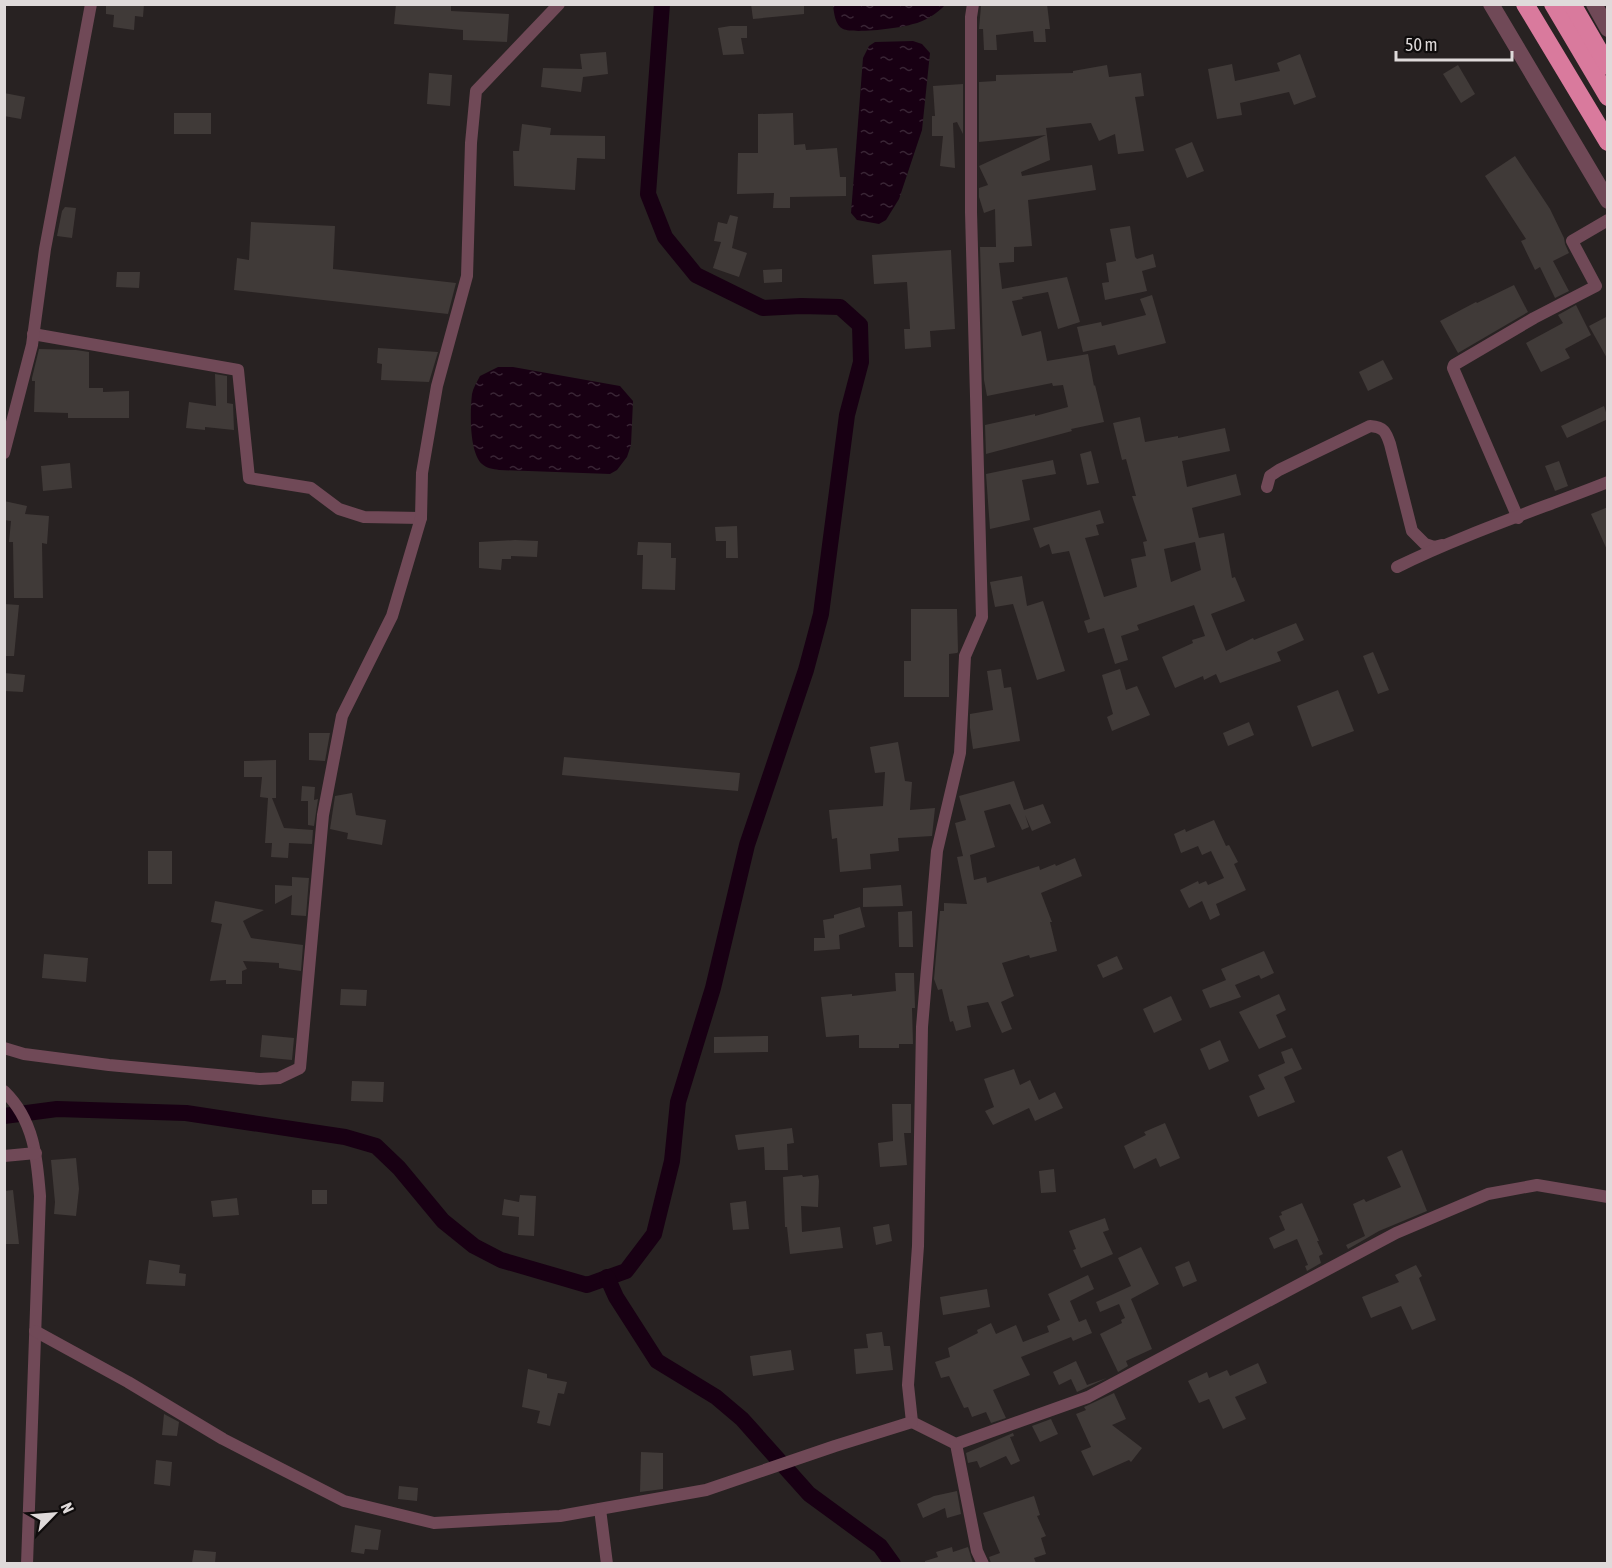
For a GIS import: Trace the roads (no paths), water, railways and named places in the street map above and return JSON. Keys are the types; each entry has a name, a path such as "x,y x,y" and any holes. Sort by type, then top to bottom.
{"highway":[{"path":"1525,4 1608,142"},
{"path":"1553,4 1608,97"},
{"path":"1572,4 1608,66"}],"street":[{"path":"4,453 33,334 45,249 92,4"},
{"path":"4,1048 24,1054 88,1062 260,1079 279,1078 300,1068 323,815 342,716 392,616 421,518 422,473 437,386 467,276 471,143 476,91 559,4"},
{"path":"912,1422 908,1385 918,1246 922,1027 937,851 960,753 965,656 982,617 971,223 970,17 973,4"},
{"path":"1491,4 1608,201"},
{"path":"1594,4 1608,29"},
{"path":"1518,518 1453,368 1454,365 1534,318 1596,286 1572,241 1608,220"},
{"path":"33,334 238,369 249,478 311,488 339,509 364,517 421,518"},
{"path":"1267,487 1270,476 1279,470 1371,426 1380,427 1385,430 1390,444 1412,531 1425,544 1434,547 1518,518 1608,482"},
{"path":"1396,567 1442,545"},
{"path":"4,1090 17,1103 36,1153 40,1196 27,1563"},
{"path":"4,1156 36,1153"},
{"path":"35,1331 128,1382 223,1439 344,1501 434,1523 560,1516 706,1490 912,1422 956,1444 1088,1397 1396,1233 1488,1194 1537,1185 1608,1197"},
{"path":"956,1444 977,1551 983,1563"},
{"path":"600,1509 607,1563"}],"water":[{"path":"833,4 945,5 930,17 907,26 857,31 843,29 838,25"},
{"path":"913,41 922,44 930,53 922,130 899,199 886,220 879,224 857,220 851,213 863,58 869,46 875,42"},
{"path":"498,367 513,367 620,386 633,401 631,445 627,457 617,470 610,474 499,470 482,464 473,441 472,394 480,376"}],"waterway":[{"path":"4,1116 57,1109 186,1113 345,1137 376,1146 399,1168 443,1221 474,1246 501,1260 587,1285 626,1271 654,1234 672,1161 678,1102 713,988 747,845 806,670 821,614 847,415 861,362 860,325 840,307 763,308 696,275 665,237 648,194 662,4"},
{"path":"607,1277 616,1297 657,1361 716,1397 742,1419 809,1494 880,1546 893,1564"}]}
